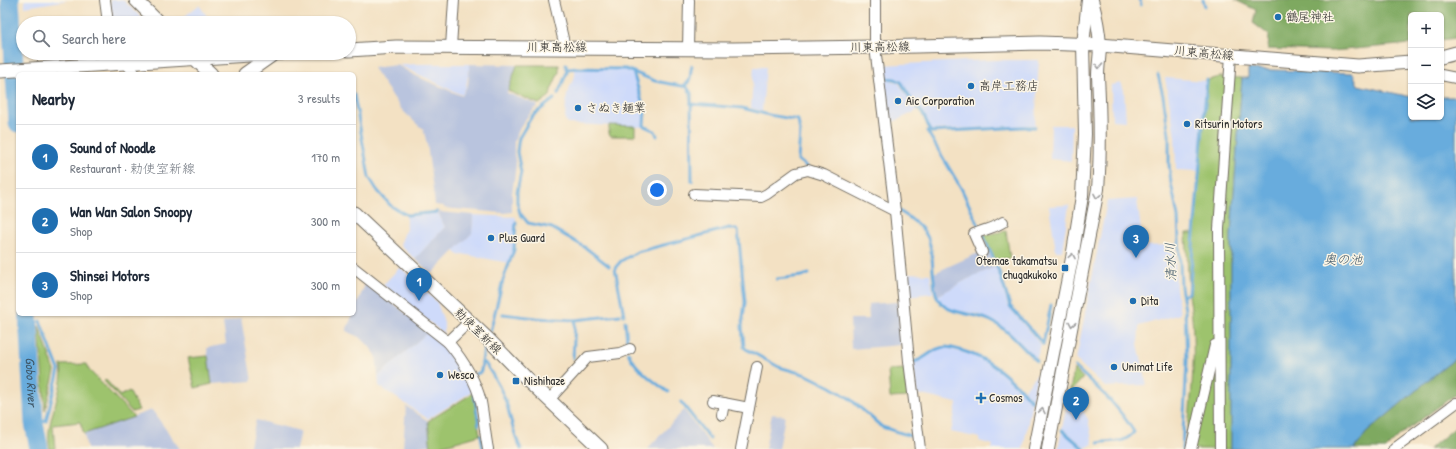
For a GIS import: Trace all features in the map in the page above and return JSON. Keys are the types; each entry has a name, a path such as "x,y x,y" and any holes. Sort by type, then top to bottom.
{"main road":[{"path":"136,0 152,16"},
{"name":"川東高松線","path":"356,50 396,47 875,47 1040,43 1100,45 1358,66 1408,62"},
{"path":"1444,56 1456,53"},
{"path":"2,71 155,60"},
{"path":"196,60 209,72"},
{"path":"248,72 265,60"},
{"name":"勅使室新線","path":"356,215 488,339 600,449"}],"street":[{"path":"105,0 107,16"},
{"path":"450,47 454,0"},
{"path":"554,0 565,47"},
{"path":"688,48 690,0"},
{"path":"875,0 875,47 895,211 909,361 920,449"},
{"path":"1034,449 1071,266 1082,196 1085,134 1084,44 1088,0"},
{"path":"1048,449 1098,189 1100,146 1098,74 1100,45 1092,0"},
{"path":"1220,449 1219,229 1231,55"},
{"path":"1444,76 1456,78"},
{"path":"694,194 761,197 796,173 808,170 824,175 895,211"},
{"path":"982,252 974,234 982,230 993,228 1003,222"},
{"path":"356,270 448,342 454,350 471,376 477,390 481,402 488,449"},
{"path":"448,342 469,322"},
{"path":"1191,449 1219,329"},
{"path":"549,400 588,357 620,353 630,349"},
{"path":"741,449 757,366"},
{"path":"742,383 753,385"},
{"path":"713,401 749,408"},
{"path":"722,414 724,403"},
{"path":"1394,449 1456,403"}],"shaded area":[{"path":"25,0 68,0 25,7"},
{"path":"110,0 123,0 140,16 111,16"},
{"path":"199,5 207,16 185,16"},
{"name":"高岸工務店","path":"991,60 1039,60 1035,125 931,130 924,114 912,100 900,80 882,77 881,65"},
{"path":"470,64 466,87 462,95 399,65"},
{"path":"470,64 517,65 507,93 538,105 527,117 514,141 516,165 512,194 512,212 504,213 444,208 444,206 435,205 427,144 423,128 402,110 373,68 397,65 414,75 462,96 468,84"},
{"path":"754,67 766,67 762,111 751,108"},
{"path":"575,69 619,69 633,73 644,111 644,127 568,124 565,120 566,100 568,91 575,76"},
{"name":"Ritsurin Motors","path":"1165,78 1206,81 1198,171 1176,170 1175,136"},
{"name":"Aic Corporation","path":"884,80 898,82 917,111 889,124"},
{"path":"1121,83 1124,90 1126,121 1112,120 1111,85"},
{"path":"1051,125 1072,125 1071,161 1050,159"},
{"path":"1137,199 1143,246 1175,245 1176,288 1180,314 1139,326 1138,344 1147,385 1105,387 1076,360 1107,201"},
{"path":"1069,205 1062,251 1056,251 1049,206"},
{"path":"438,212 473,215 472,233 432,274 415,259 445,227"},
{"path":"438,213 445,227 415,259 400,245 407,226 406,216 409,214"},
{"name":"Plus Guard","path":"473,215 516,217 513,250 509,263 462,254 460,256 454,251 472,233"},
{"path":"987,249 995,267 968,279 937,296 934,273"},
{"path":"400,267 437,302 444,323 444,334 383,285"},
{"path":"995,267 999,275 1008,306 1041,346 1036,359 1002,327 992,320 977,314 946,307 937,296 968,279"},
{"path":"905,273 930,274 933,293 907,296"},
{"path":"366,282 429,331 378,376 376,355 361,338 346,331 352,316 356,316 356,306"},
{"path":"898,302 901,345 851,349 850,319 869,319 868,304"},
{"path":"241,318 252,381 212,384 207,348 226,344 223,323"},
{"name":"Wesco","path":"429,331 447,348 473,391 428,419 379,386 378,376"},
{"name":"Cosmos","path":"946,348 981,358 996,368 1032,401 1023,449 992,449 993,445 979,441 980,438 951,432 957,403 917,394 913,363 940,349"},
{"path":"1038,373 1032,399 1024,390"},
{"path":"1069,396 1079,405 1088,419 1093,444 1086,448 1062,428"},
{"path":"406,406 428,421 431,445 403,448"},
{"path":"152,410 180,449 87,449 84,434"},
{"path":"684,410 713,449 647,449"},
{"path":"772,414 785,416 779,449 765,449"},
{"path":"256,420 300,431 296,449 249,449"},
{"path":"1062,430 1084,449 1058,449"}],"green space":[{"path":"1235,0 1456,0 1456,38 1444,40 1444,12 1408,12 1408,44 1332,51 1268,49 1269,35 1253,23 1256,10"},
{"path":"517,65 559,65 559,72 550,96 539,104 508,91"},
{"path":"1220,77 1242,78 1231,235 1231,449 1186,449 1193,372 1193,333 1189,295 1208,80"},
{"path":"609,125 635,126 635,135 611,136 609,134"},
{"path":"1006,231 1010,258 995,260 984,235"},
{"path":"1186,233 1193,233 1189,293"},
{"path":"39,326 55,371 45,410"},
{"path":"208,356 212,384 195,388 188,358"},
{"path":"1456,358 1456,394 1400,435 1386,449 1355,449 1366,433"},
{"path":"86,364 89,370 134,417 84,434 80,422 53,425 55,449 50,449 49,428 62,375 61,365"},
{"path":"905,369 908,397 890,398 888,370"},
{"path":"1074,369 1083,378 1071,391 1070,390"},
{"path":"106,380 120,396 129,391 139,410 132,412 104,381"},
{"path":"473,393 480,435 431,449 428,421"},
{"path":"1456,427 1456,449 1429,449"}],"water":[{"name":"奥の池","path":"1248,69 1353,73 1358,85 1408,96 1408,120 1444,120 1444,97 1456,97 1456,358 1366,433 1355,449 1231,449 1231,235 1242,78 1248,78"}],"waterway":[{"name":"Gobo River","path":"10,0 16,92"},
{"name":"清水川","path":"1140,0 1141,5"},
{"path":"1203,0 1205,6"},
{"path":"558,94 567,72 566,65"},
{"path":"684,85 690,80 692,66"},
{"path":"567,69 626,69 655,81 687,87 691,93 692,181"},
{"path":"633,72 645,111 644,126 655,131 657,136"},
{"name":"清水川","path":"1158,75 1169,135 1169,165 1178,217 1181,287 1185,310 1187,361 1182,449"},
{"path":"882,78 895,79 901,82 912,101 923,114 931,132 1035,127"},
{"path":"1183,296 1189,293 1207,80"},
{"path":"554,99 532,116 519,138 517,152 521,172 517,192 517,202 520,213 528,223 552,228 586,248 609,266"},
{"path":"691,104 742,108 798,120 800,132 798,160 807,167"},
{"path":"356,106 369,177 377,190 391,206 407,215 437,212"},
{"path":"930,129 927,131 961,188 979,226 1000,274 1010,306 1043,344"},
{"path":"899,211 919,226 928,238 932,253 936,295 941,303 951,310 979,316 998,325 1010,334 1037,361"},
{"path":"490,332 503,280 514,250 516,222"},
{"path":"624,315 615,268 621,261 637,252 729,228 738,230 745,302 742,326 744,347 779,367 807,375 831,387 849,398 882,427 914,437"},
{"path":"777,279 809,274"},
{"path":"1043,344 1051,305"},
{"path":"503,314 536,318 575,320 620,315"},
{"name":"Gobo River","path":"28,316 34,423 39,449"},
{"path":"573,358 575,320"},
{"path":"34,423 46,421 59,370 40,321"},
{"path":"625,321 627,341"},
{"path":"475,374 481,371 484,347"},
{"path":"913,362 937,349 948,347 960,350 982,359 1000,370 1032,401"},
{"path":"628,352 634,363 668,392"},
{"path":"457,363 468,381"},
{"path":"482,363 485,363 502,391 512,426 521,449"},
{"path":"1075,367 1114,405 1134,432 1121,441 1098,443"},
{"path":"474,393 479,425"},
{"path":"681,402 710,439"},
{"path":"1062,430 1084,449"},
{"path":"481,436 483,449"}],"place":[{"name":"鶴尾神社","path":"1278,17"},
{"name":"高岸工務店","path":"971,86"},
{"name":"Aic Corporation","path":"898,101"},
{"name":"さぬき麺業","path":"578,108"},
{"name":"Ritsurin Motors","path":"1187,124"},
{"name":"Plus Guard","path":"491,238"},
{"name":"Shinsei Motors","path":"1136,258"},
{"name":"Otemae takamatsu chugakukoko","path":"1065,268"},
{"name":"Sound of Noodle","path":"419,301"},
{"name":"Dita","path":"1133,301"},
{"name":"Unimat Life","path":"1114,367"},
{"name":"Wesco","path":"440,375"},
{"name":"Nishihaze","path":"516,381"},
{"name":"Cosmos","path":"981,398"},
{"name":"Wan Wan Salon Snoopy","path":"1076,420"}]}
